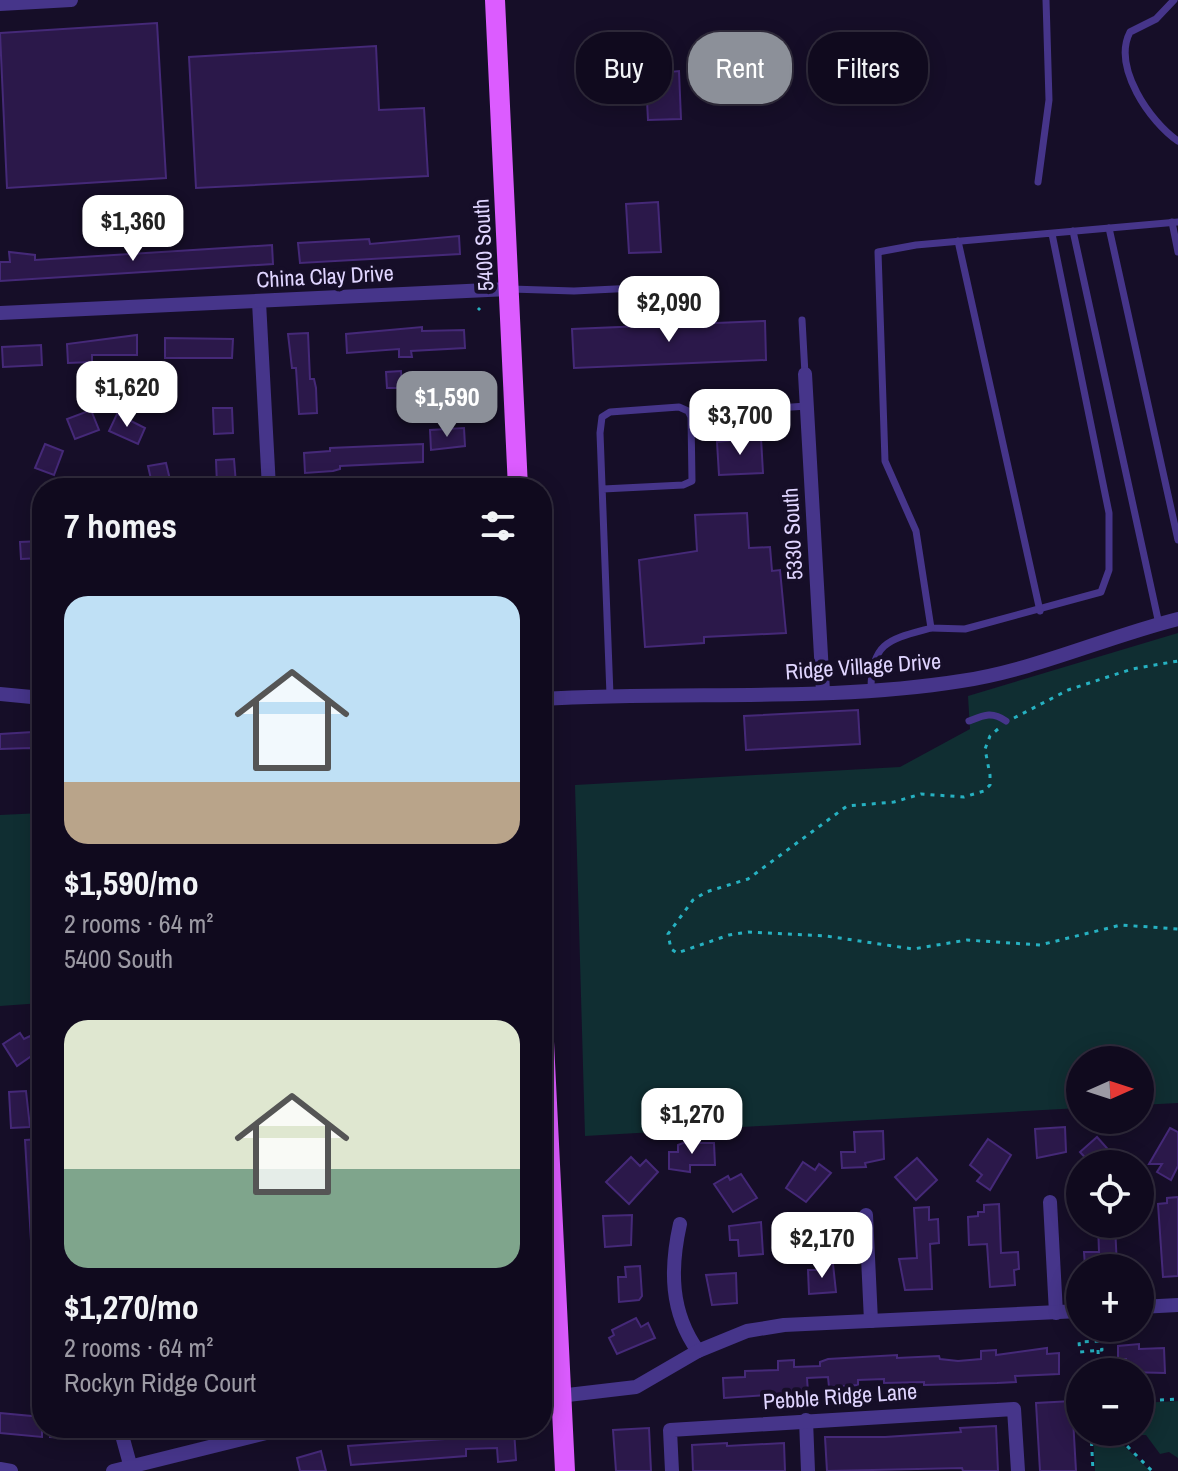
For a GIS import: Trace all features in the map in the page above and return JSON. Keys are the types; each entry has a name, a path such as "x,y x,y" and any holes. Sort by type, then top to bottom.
{"main road":[{"name":"5400 South","path":"495,0 518,478"},
{"path":"552,1403 565,1471"}],"street":[{"path":"0,4 71,0"},
{"name":"China Clay Drive","path":"0,313 509,289"},
{"path":"259,302 268,478"},
{"name":"5330 South","path":"805,374 823,691"},
{"name":"Ridge Village Drive","path":"552,698 662,693 715,697 871,689 984,677 1178,619"},
{"path":"0,694 32,697"},
{"path":"1050,1202 1056,1313"},
{"path":"866,1215 871,1321"},
{"path":"680,1224 673,1255 675,1296 685,1333 698,1351"},
{"path":"1154,1306 1178,1305"},
{"path":"552,1398 636,1387 698,1351 747,1331 784,1325 1066,1312"},
{"name":"Pebble Ridge Lane","path":"672,1471 670,1430 1014,1409 1018,1471"},
{"path":"806,1420 808,1471"},
{"path":"123,1438 131,1468"},
{"path":"113,1471 245,1438"},
{"path":"0,1469 11,1471"}],"lane":[{"path":"1038,182 1049,100 1046,0"},
{"path":"1174,0 1156,19 1130,32 1126,51 1136,90 1163,131 1178,141"},
{"path":"931,628 916,531 885,461 878,252 958,241 1175,222 1178,252"},
{"path":"1109,228 1178,540"},
{"path":"1073,231 1159,624"},
{"path":"871,689 871,667 881,647 898,636 931,628 965,629 1101,592 1109,570 1109,513 1052,234"},
{"path":"958,241 1040,611"},
{"path":"509,289 574,291 677,286"},
{"path":"802,320 805,374"},
{"path":"733,411 807,406"},
{"path":"603,489 683,485 692,481 692,431 688,411 679,407 610,412 602,417 603,489 610,695"},
{"path":"969,721 986,714 997,715 1006,721"}],"path":[{"path":"1178,661 1132,669 1068,690 1006,721 990,736 985,749 990,785 984,791 964,797 921,794 894,802 847,806 748,879 706,892 693,900 668,934 671,949 677,953 729,935 748,932 826,936 913,949 967,940 1040,945 1121,925 1178,929"},
{"path":"1079,1342 1080,1352 1102,1350 1101,1342"},
{"path":"1098,1350 1098,1358"},
{"path":"1154,1400 1178,1399"},
{"path":"1092,1446 1093,1471"},
{"path":"1127,1446 1152,1471"}],"green space":[{"path":"1178,633 1178,1103 1154,1104 1154,1046 1066,1046 1066,1109 585,1136 575,785 900,767 970,729 968,696"},
{"path":"32,813 32,1004 0,1006 0,815"},
{"path":"1178,1401 1178,1458 1169,1452 1160,1454 1154,1446 1154,1402"},
{"path":"1094,1446 1124,1446 1150,1471 1095,1471"}],"building":[{"path":"157,23 166,178 7,188 0,33"},
{"path":"376,46 379,110 424,108 428,176 196,188 189,57"},
{"path":"679,71 681,119 648,120 647,104 672,104 672,72"},
{"path":"658,202 661,252 629,253 626,204"},
{"path":"459,236 460,254 300,263 298,243 369,239 370,244"},
{"path":"272,245 273,264 0,281 0,262 10,262 9,252 35,255 35,260"},
{"path":"765,321 766,360 574,368 572,329"},
{"path":"422,327 422,331 464,330 465,348 411,351 412,357 399,357 399,349 347,353 346,334"},
{"path":"308,333 310,379 314,379 316,388 317,413 299,414 296,368 292,368 288,334"},
{"path":"137,335 137,355 92,355 92,362 68,363 67,344"},
{"path":"165,338 233,339 232,358 165,358"},
{"path":"41,345 42,365 3,367 2,347"},
{"path":"401,371 402,388 387,388 386,372"},
{"path":"213,408 232,408 233,433 214,434"},
{"path":"91,410 99,430 75,439 67,419"},
{"path":"117,414 145,428 138,444 109,431"},
{"path":"464,428 465,446 431,450 430,430"},
{"path":"761,438 763,473 719,475 717,442"},
{"path":"45,444 63,451 54,475 35,468"},
{"path":"423,444 423,462 340,466 340,469 333,471 305,473 304,453 330,451 330,448"},
{"path":"234,459 236,478 217,478 216,460"},
{"path":"166,463 170,478 151,478 148,466"},
{"path":"747,513 749,548 770,547 772,571 780,570 786,633 704,637 704,643 645,647 639,560 697,551 695,515"},
{"path":"32,541 32,558 21,559 20,542"},
{"path":"858,710 860,744 746,750 744,716"},
{"path":"32,732 32,748 0,749 0,734"},
{"path":"20,1033 24,1039 30,1036 32,1056 17,1066 3,1044"},
{"path":"26,1091 30,1127 11,1128 9,1092"},
{"path":"1065,1127 1066,1152 1037,1158 1035,1129"},
{"path":"1170,1128 1178,1132 1178,1166 1171,1180 1157,1172 1162,1164 1154,1164 1154,1155"},
{"path":"883,1131 884,1159 865,1163 866,1167 842,1168 841,1152 855,1152 854,1132"},
{"path":"1097,1137 1109,1150 1082,1150"},
{"path":"988,1139 1011,1155 990,1190 977,1181 982,1175 970,1165"},
{"path":"25,1140 32,1140 32,1257"},
{"path":"714,1143 715,1165 690,1165 690,1172 669,1169 669,1152 678,1152 678,1145"},
{"path":"631,1157 640,1166 646,1160 658,1172 629,1204 606,1182"},
{"path":"917,1158 937,1180 916,1200 895,1177"},
{"path":"803,1162 815,1170 819,1164 831,1173 806,1202 786,1188"},
{"path":"741,1174 757,1198 733,1212 714,1184 728,1176 730,1180"},
{"path":"1178,1197 1178,1276 1163,1277 1158,1204 1167,1203 1167,1198"},
{"path":"999,1204 1001,1253 1018,1252 1019,1269 1014,1270 1015,1285 990,1287 987,1244 969,1245 968,1217 984,1212 984,1205"},
{"path":"929,1207 929,1220 938,1219 939,1243 930,1244 932,1289 905,1290 899,1259 917,1258 914,1208"},
{"path":"632,1215 631,1245 605,1247 603,1216"},
{"path":"815,1216 816,1238 811,1238 811,1249 789,1250 787,1226 801,1225 800,1217"},
{"path":"761,1222 763,1254 739,1256 738,1240 730,1240 729,1226"},
{"path":"1098,1238 1116,1238 1116,1254 1084,1252 1099,1252"},
{"path":"819,1264 833,1264 836,1292 809,1294 808,1270 819,1270"},
{"path":"640,1266 642,1296 639,1300 619,1302 618,1277 626,1277 625,1267"},
{"path":"736,1273 737,1303 712,1305 706,1275"},
{"path":"636,1318 641,1327 648,1323 655,1338 617,1354 609,1338 614,1335 612,1330"},
{"path":"1139,1344 1139,1349 1164,1348 1165,1373 1154,1373 1154,1358 1118,1358 1118,1346"},
{"path":"1047,1348 1047,1354 1059,1353 1059,1374 1015,1376 1016,1382 924,1385 924,1382 884,1383 884,1379 858,1380 858,1385 829,1387 828,1377 807,1378 808,1392 724,1398 723,1378 745,1377 745,1371 778,1370 778,1361 794,1360 794,1367 820,1366 820,1362 828,1359 897,1355 897,1358 939,1356 940,1359 958,1361 981,1359 981,1351 996,1350 996,1355"},
{"path":"1066,1401 1066,1446 1075,1446 1076,1471 1040,1471 1036,1403"},
{"path":"0,1413 32,1416 32,1436 0,1433"},
{"path":"996,1426 998,1471 963,1471 962,1468 827,1471 825,1437 885,1437 961,1432 960,1428"},
{"path":"649,1428 651,1471 616,1471 613,1430"},
{"path":"458,1438 515,1438 516,1460 498,1462 497,1448 466,1449 466,1456 351,1465 348,1446"},
{"path":"727,1443 727,1446 784,1443 785,1471 693,1471 692,1445"},
{"path":"321,1451 326,1471 300,1471 297,1458"}]}
